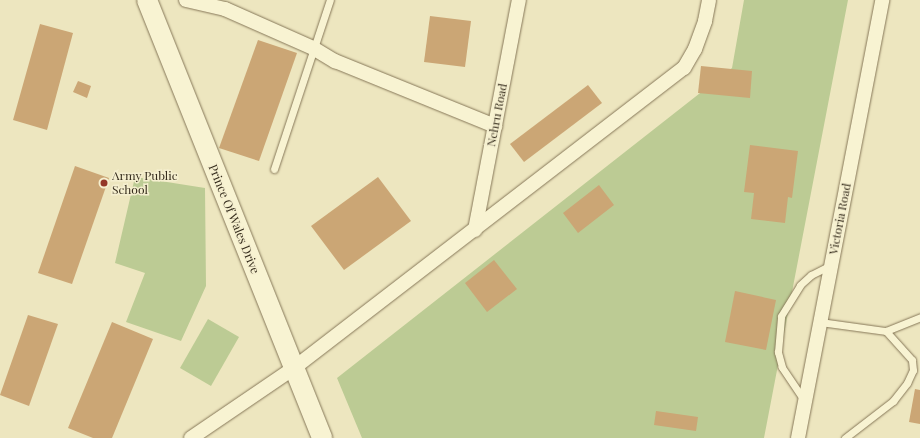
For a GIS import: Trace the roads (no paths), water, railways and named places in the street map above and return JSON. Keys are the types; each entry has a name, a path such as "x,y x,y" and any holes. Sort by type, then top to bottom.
{"main road":[{"name":"Prince Of Wales Drive","path":"147,0 322,438"}],"street":[{"path":"186,0 226,4 313,48 335,61 495,126"},
{"name":"Nehru Road","path":"475,230 519,0"},
{"path":"191,438 294,368 684,68 695,49 705,21 709,0"},
{"name":"Victoria Road","path":"798,438 882,0"}],"lane":[{"path":"274,169 330,0"},
{"path":"805,401 780,359 778,352 781,316 800,285 811,275 831,264"},
{"path":"820,322 886,330 920,317"},
{"path":"849,437 893,401 907,383 913,370 912,360 886,330"}],"place":[{"name":"Army Public School","path":"104,183"}]}
